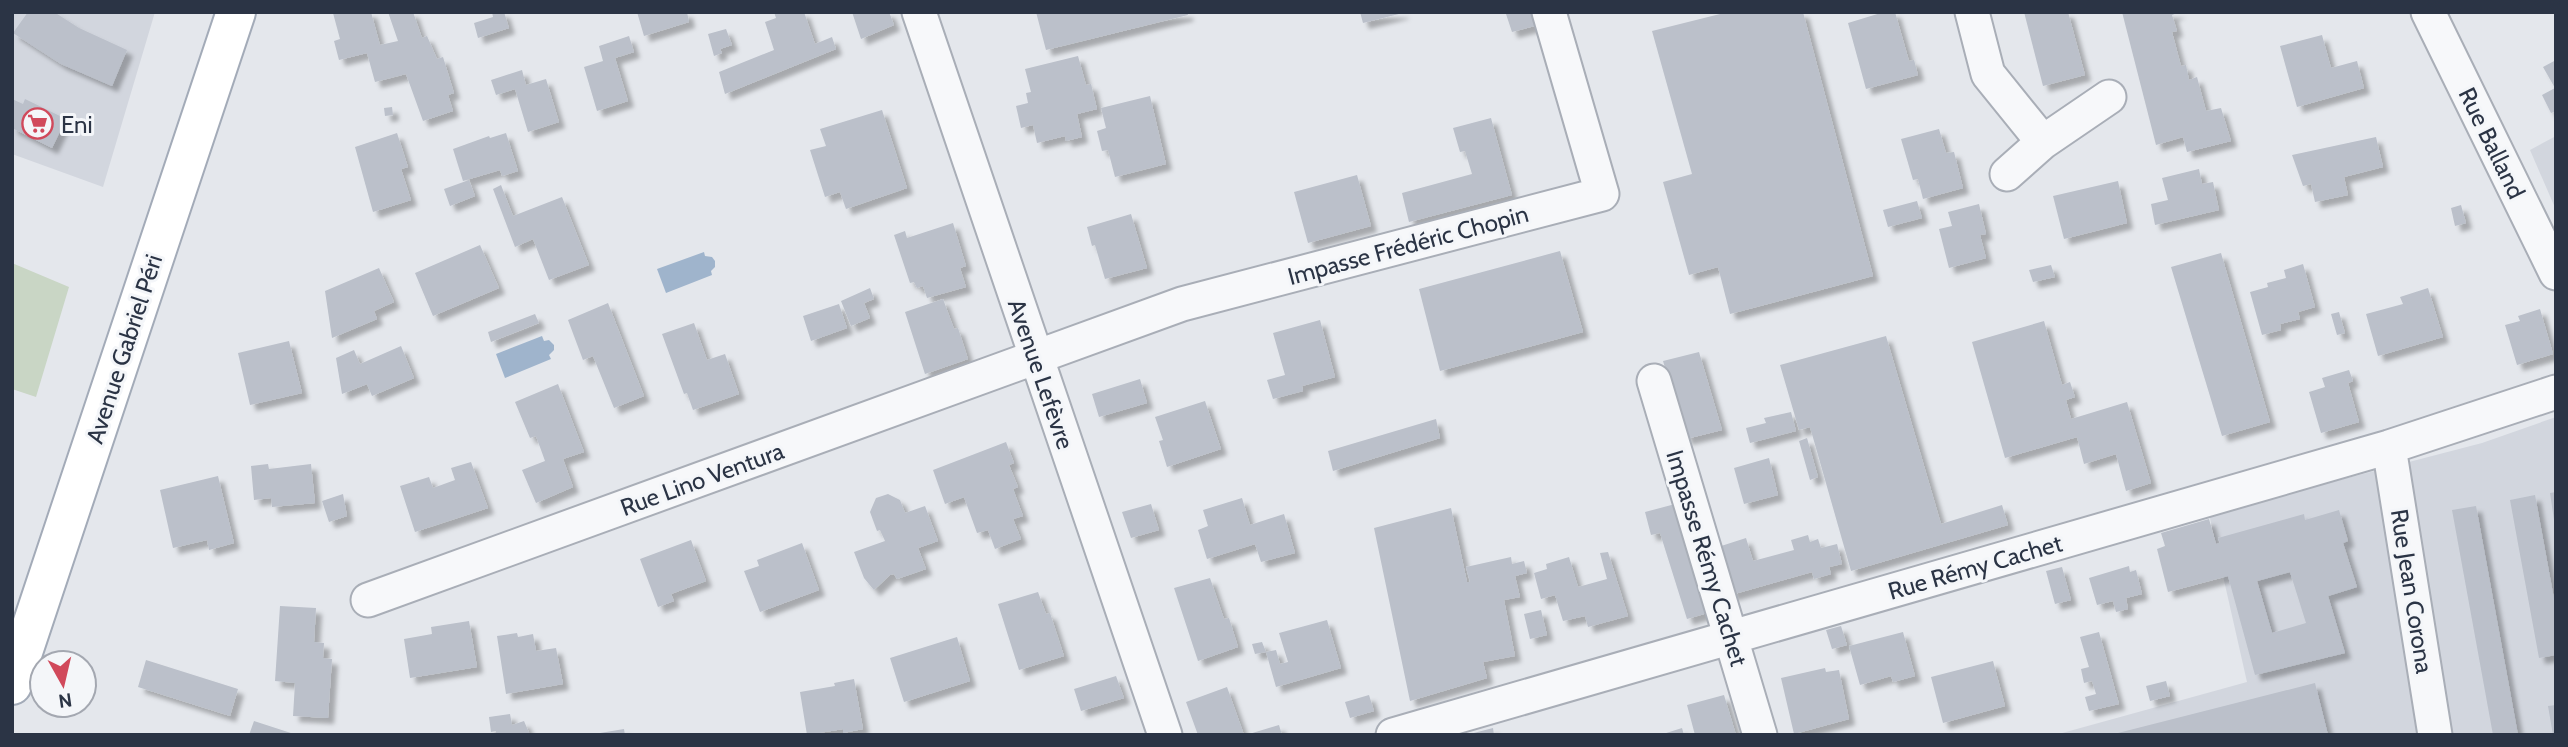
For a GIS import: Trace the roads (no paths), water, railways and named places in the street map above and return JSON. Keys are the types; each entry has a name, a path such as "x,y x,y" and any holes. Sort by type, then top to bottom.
{"main road":[{"name":"Avenue Gabriel Péri","path":"12,685 236,12"}],"street":[{"name":"Avenue Lefèvre","path":"919,12 1165,735"},
{"name":"Impasse Frédéric Chopin","path":"1036,359 1182,304 1602,194 1549,12"},
{"path":"1972,12 1988,74 2043,142"},
{"name":"Rue Balland","path":"2428,12 2556,273"},
{"path":"2007,174 2043,142 2109,97"},
{"name":"Rue Lino Ventura","path":"368,600 1036,359"},
{"name":"Impasse Rémy Cachet","path":"1654,381 1760,735"},
{"name":"Rue Rémy Cachet","path":"1393,735 2389,447 2556,391"},
{"name":"Rue Jean Corona","path":"2389,447 2435,735"}],"water":[{"path":"704,252 705,256 712,257 715,261 712,275 666,293 657,269"},
{"path":"542,336 544,341 549,340 554,345 554,350 549,355 551,359 505,378 496,354"}],"place":[{"name":"Eni","path":"38,124"}]}
